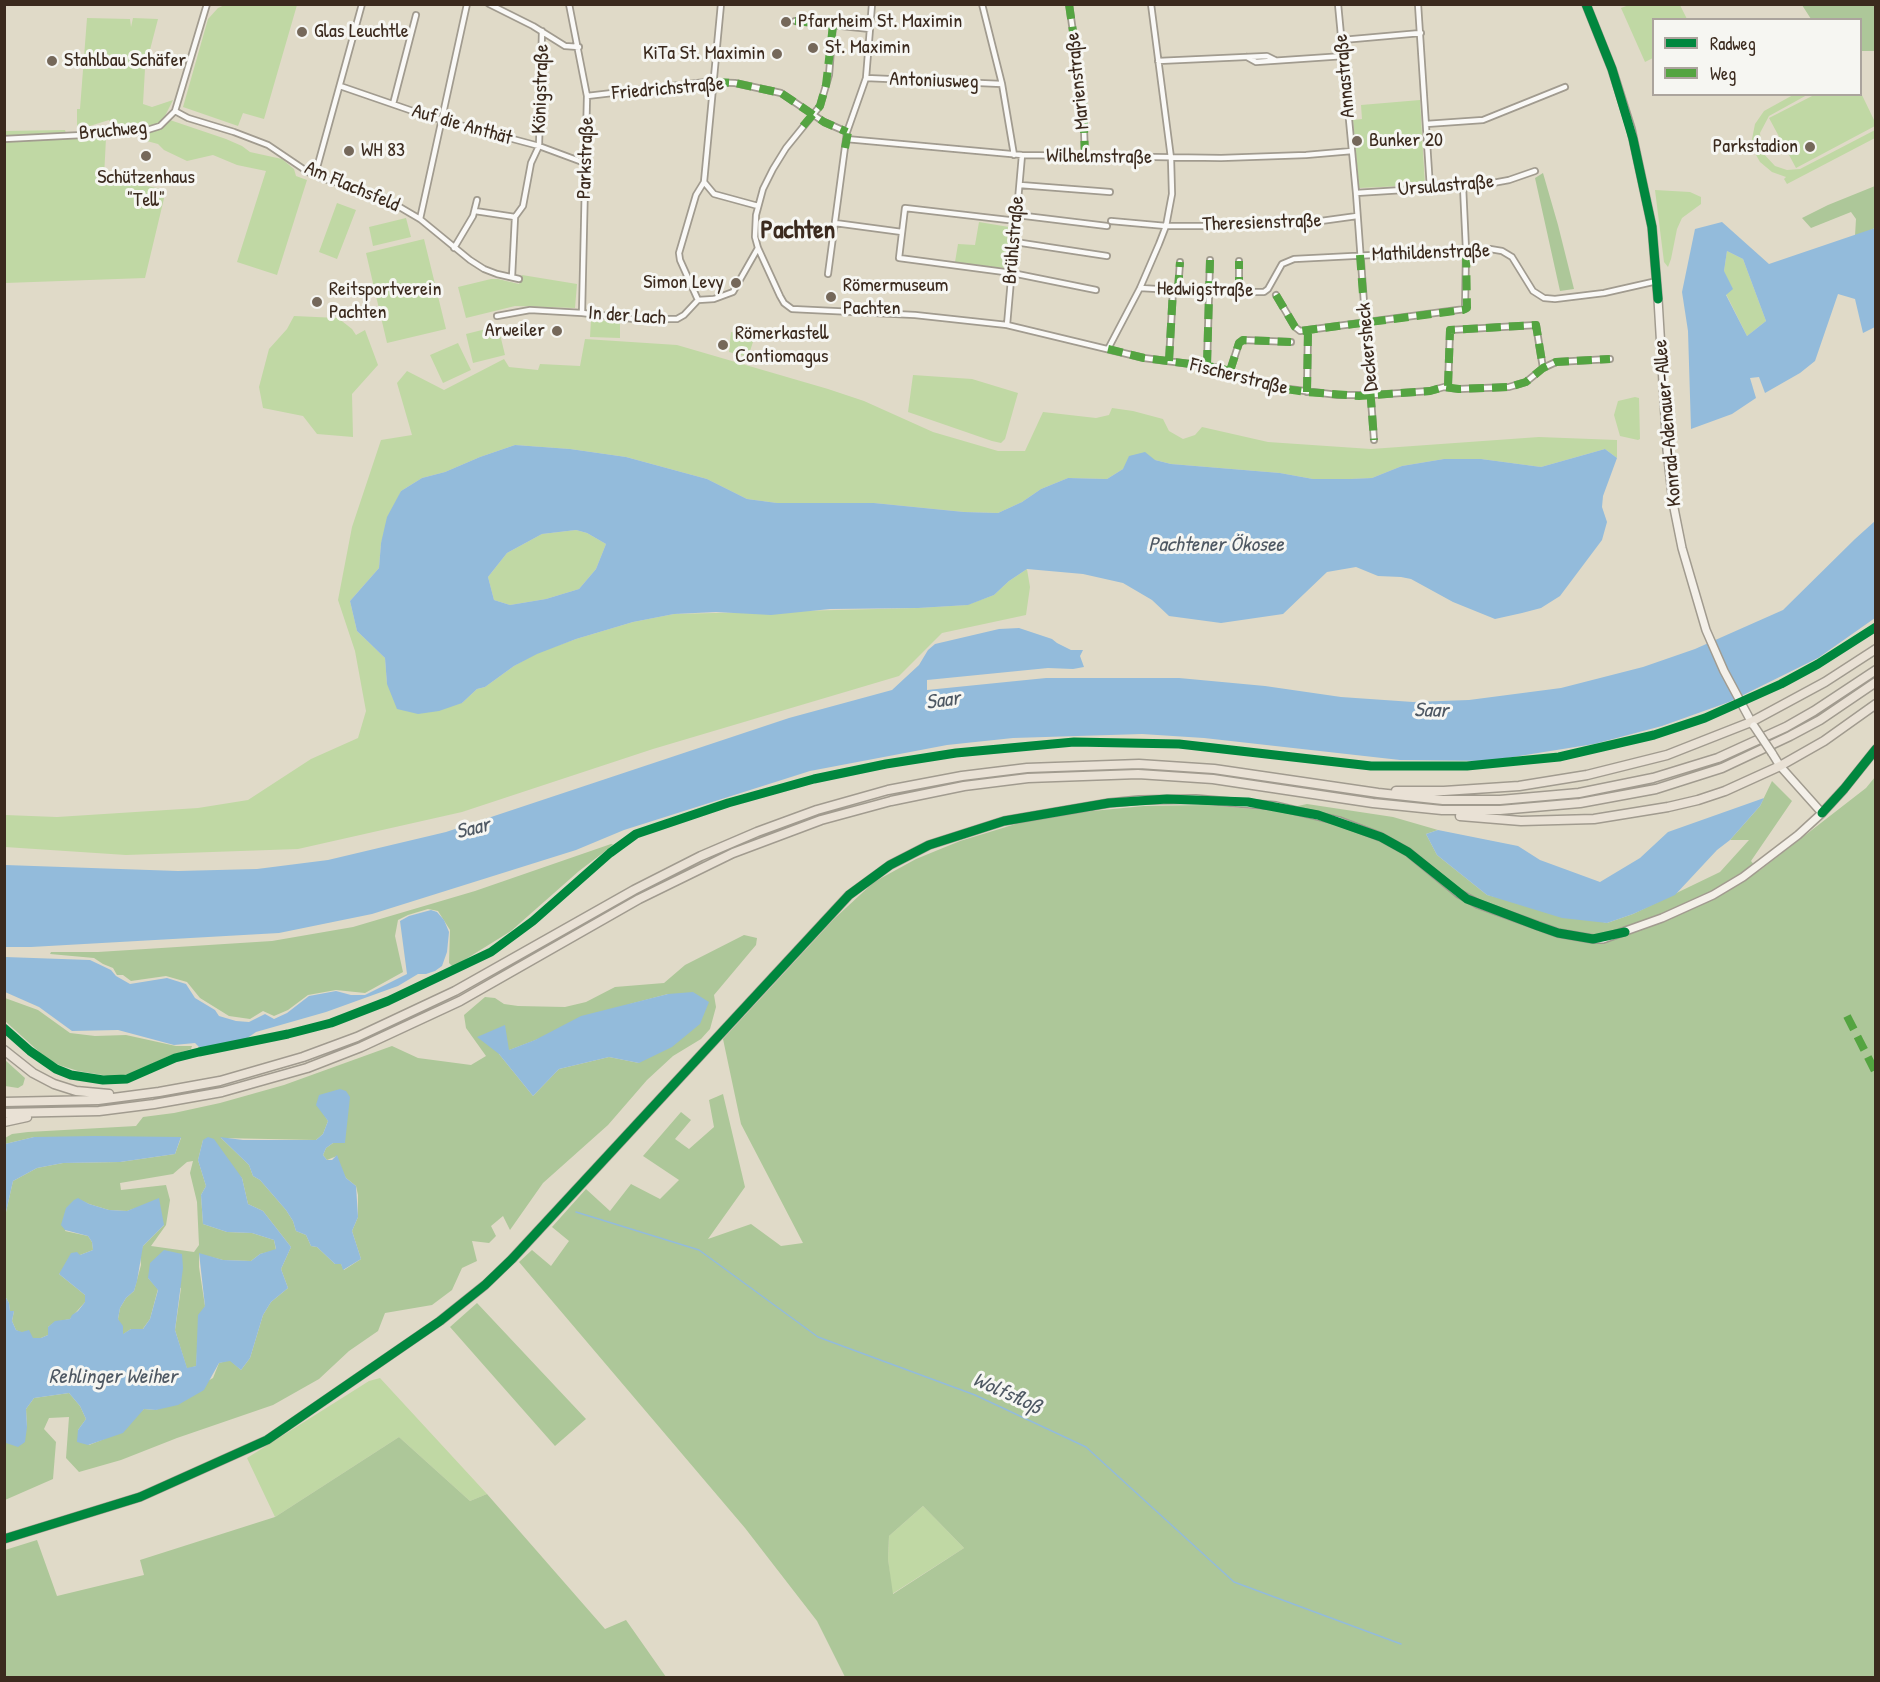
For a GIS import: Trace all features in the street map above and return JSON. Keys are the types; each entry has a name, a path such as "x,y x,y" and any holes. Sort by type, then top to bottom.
{"highway":[{"path":"1378,793 1499,788 1587,775 1667,755 1751,722 1825,682 1875,649"},
{"path":"4,1102 60,1102 130,1096 189,1087 252,1073 303,1057 357,1037 455,991 626,894 701,856 818,810 888,790 962,776 1043,766 1139,764 1261,775 1378,793 1443,800 1500,800 1579,793 1653,778 1718,758 1786,727 1837,697 1875,670"},
{"path":"1394,806 1470,811 1540,808 1580,804 1656,789 1722,768 1780,742 1820,720 1875,682"},
{"path":"4,1122 30,1116 131,1107 191,1098 266,1080 330,1060 406,1028 460,1001 605,918 733,853 821,820 891,801 964,786 1052,776 1138,774 1213,779 1491,819 1521,821 1594,819 1668,807 1698,800 1734,787 1780,766 1824,741 1875,704"},
{"path":"4,1050 33,1073 54,1084 76,1091 130,1096"},
{"path":"4,1113 60,1113"}],"main road":[{"name":"Konrad-Adenauer-Allee","path":"1586,4 1615,79 1634,139 1652,226 1667,450 1673,503 1685,561 1706,630 1724,671 1751,722 1780,766 1822,813"},
{"path":"4,1539 140,1497 267,1440 440,1321 485,1285 512,1258 849,895 890,864 929,845 1004,820 1108,803 1196,799 1276,806 1339,821 1380,837 1408,852 1458,893 1478,904 1558,933 1603,939 1635,929 1713,895 1756,867 1822,813 1851,782 1875,748"}],"street":[{"path":"175,111 207,4"},
{"path":"315,175 362,4"},
{"path":"420,219 467,4"},
{"path":"489,4 542,31 565,46 579,47"},
{"name":"Parkstraße","path":"569,4 587,96 582,313"},
{"path":"698,300 679,253 696,195 704,182 721,4"},
{"path":"828,274 847,132 866,78 872,4"},
{"path":"982,4 1002,84 1014,155"},
{"name":"Marienstraße","path":"1069,4 1083,101 1085,157"},
{"path":"1108,349 1140,288 1166,226 1172,194 1171,158 1151,4"},
{"name":"Annastraße","path":"1338,4 1360,255"},
{"path":"1418,4 1430,188"},
{"path":"393,104 416,15"},
{"path":"795,21 870,28"},
{"path":"758,248 754,227 763,189 786,148 820,105 829,75 833,24"},
{"name":"Königstraße","path":"512,278 516,217 523,206 531,163 539,146 542,31"},
{"path":"1342,40 1420,33"},
{"path":"1158,61 1267,56 1275,60 1344,56"},
{"name":"Antoniusweg","path":"866,78 1002,84"},
{"name":"Friedrichstraße","path":"587,96 714,82 735,83 781,93 813,115"},
{"name":"Auf die Anthät","path":"340,86 441,120 539,146 585,163"},
{"path":"1426,124 1483,120 1565,87"},
{"name":"Bruchweg","path":"4,139 141,132 160,126 175,111"},
{"name":"Am Flachsfeld","path":"175,111 188,118 268,145 315,175 373,193 420,219 483,269 519,279"},
{"path":"813,115 824,123 847,132"},
{"name":"Wilhelmstraße","path":"846,139 1014,155 1085,157 1266,157 1352,151"},
{"name":"Brühlstraße","path":"1007,325 1022,155"},
{"name":"Ursulastraße","path":"1356,193 1463,186 1509,180 1535,171"},
{"path":"704,182 714,194 758,206"},
{"path":"1020,185 1110,192"},
{"path":"1276,295 1295,327 1300,331 1467,308 1463,186"},
{"path":"454,248 475,211 477,200"},
{"name":"Theresienstraße","path":"902,232 905,208 1017,218 1166,226 1280,226 1357,216"},
{"path":"475,211 516,217"},
{"path":"835,223 902,232 899,258 1012,273 1096,290"},
{"path":"1015,242 1107,256"},
{"name":"In der Lach","path":"497,316 530,310 634,319 668,321 677,319 698,300 714,299 733,292 758,248"},
{"name":"Fischerstraße","path":"758,248 780,296 784,303 792,309 915,315 1007,325 1144,358 1207,365 1230,371 1250,382 1264,386 1307,392 1372,395 1430,391 1448,386 1459,389 1518,385 1556,362 1610,359"},
{"name":"Mathildenstraße","path":"1360,255 1496,250 1507,254 1516,262 1533,291 1544,298 1584,296 1657,281"},
{"name":"Hedwigstraße","path":"1140,288 1208,292 1264,292 1282,264 1287,261 1360,255"},
{"name":"Deckersheck","path":"1360,255 1374,440"},
{"path":"1207,365 1210,260"},
{"path":"1239,261 1239,292"},
{"path":"1169,361 1180,262"},
{"path":"1448,386 1450,330 1536,325 1543,368"},
{"path":"1307,392 1308,330"},
{"path":"1230,371 1239,343 1244,340 1291,342"}],"green space":[{"path":"227,4 297,5 264,119 243,113 238,126 183,107 208,19 218,8"},
{"path":"1629,5 1680,5 1686,18 1652,18 1652,58 1645,62 1621,8"},
{"path":"1802,5 1875,5 1875,51 1862,51 1862,18 1810,18"},
{"path":"87,18 130,19 131,27 133,18 158,19 145,69 143,104 152,107 173,100 164,118 226,139 250,152 282,159 294,169 296,176 307,180 277,275 237,262 266,171 237,165 213,155 187,161 164,150 158,144 143,140 137,128 114,129 109,120 77,130 77,109 80,109"},
{"name":"Parkstadion","path":"1862,95 1875,126 1796,168 1769,118 1812,96"},
{"path":"1791,96 1805,96 1769,116 1760,133 1762,152 1775,166 1787,170 1800,169 1875,130 1875,138 1787,184 1784,179 1786,177 1772,172 1760,162 1756,155 1752,139 1755,124 1764,111"},
{"path":"1420,100 1425,185 1359,188 1353,120 1362,119 1361,105"},
{"path":"65,130 68,139 106,138 104,177 166,190 145,278 5,283 4,131"},
{"path":"1543,173 1574,289 1560,291 1535,178"},
{"path":"1875,186 1875,228 1866,232 1855,236 1856,219 1851,212 1811,228 1802,218 1828,205"},
{"path":"1655,190 1690,192 1701,197 1701,204 1682,218 1668,267 1664,262"},
{"path":"337,203 356,210 337,259 319,252"},
{"path":"406,218 411,237 373,246 369,227"},
{"path":"979,222 1009,227 1007,264 1003,268 955,262 958,244 975,245"},
{"path":"424,239 446,329 387,343 366,253"},
{"path":"1727,251 1743,259 1766,321 1747,336 1726,294 1724,271"},
{"path":"522,275 577,284 575,308 515,306 466,318 458,287 491,279 519,284"},
{"path":"294,316 338,318 356,335 365,330 378,365 352,394 353,437 317,434 303,416 263,408 259,387 269,349 287,329"},
{"path":"591,320 620,321 620,338 590,337"},
{"path":"498,326 505,355 473,363 466,334"},
{"path":"731,332 755,336 748,357 729,352"},
{"path":"585,339 677,345 828,389 864,401 933,432 998,451 1025,451 1043,412 1096,418 1109,415 1112,408 1163,419 1169,431 1183,439 1195,435 1202,427 1268,442 1371,449 1539,437 1617,440 1617,458 1605,449 1541,467 1481,459 1444,459 1402,466 1372,478 1350,479 1313,479 1280,473 1171,464 1155,460 1123,469 1107,479 1068,478 1041,489 1022,502 998,513 874,503 777,503 747,499 707,479 626,457 570,449 515,445 445,472 422,478 401,491 381,543 379,568 350,601 357,631 385,658 387,684 462,703 477,689 485,687 537,653 633,622 674,614 967,605 994,595 1027,569 1030,587 1026,615 942,633 899,676 653,749 462,812 298,849 126,855 5,847 5,815 57,817 198,808 248,800 311,759 358,738 366,711 355,651 338,600 352,527 381,440 412,435 397,383 407,371 444,390 504,359 509,367 538,370 540,364 580,366"},
{"path":"458,343 471,370 443,383 430,355"},
{"path":"913,375 972,379 1018,393 1005,439 1001,443 992,441 908,412"},
{"path":"1639,398 1640,439 1638,440 1620,436 1614,415 1618,401"},
{"path":"576,530 587,533 606,544 596,569 579,589 546,599 510,605 494,600 488,577 507,553 542,534"},
{"path":"1875,777 1875,1677 845,1677 817,1621 745,1528 519,1262 532,1250 551,1266 569,1241 552,1227 586,1189 610,1211 631,1184 660,1199 679,1180 643,1156 681,1112 691,1120 675,1139 689,1149 714,1127 709,1100 723,1094 745,1187 708,1239 751,1224 781,1246 803,1243 741,1124 723,1039 835,918 874,882 916,859 960,841 1019,823 1082,812 1144,806 1207,805 1275,811 1307,804 1393,817 1438,830 1426,834 1437,855 1487,895 1607,923 1633,914 1720,872 1749,840 1730,840 1760,806 1772,781 1792,801 1751,861 1759,871 1866,788","holes":["923,1506 964,1548 893,1594 888,1559 889,1536"]},
{"path":"613,844 511,931 453,967 449,963 450,930 438,911 428,909 398,920 395,936 403,972 365,993 336,990 308,995 288,1010 274,1016 263,1011 250,1019 229,1016 200,998 187,982 166,976 131,981 123,975 117,975 113,968 94,958 50,954 51,952 98,952 272,941 353,927 475,891"},
{"path":"744,935 757,938 756,945 714,995 716,1007 710,1029 701,1039 673,1056 647,1080 608,1125 543,1183 510,1230 503,1216 491,1226 496,1236 489,1243 472,1241 477,1261 462,1268 452,1290 432,1305 385,1313 378,1331 349,1351 319,1379 273,1405 121,1460 79,1472 66,1458 69,1417 49,1418 44,1429 56,1442 53,1479 5,1500 4,1423 27,1427 26,1409 34,1398 69,1393 80,1406 86,1419 78,1430 89,1445 104,1439 144,1409 156,1410 213,1378 219,1363 230,1360 241,1370 250,1358 263,1315 271,1302 288,1288 281,1269 291,1247 263,1211 248,1204 242,1178 203,1140 198,1160 206,1186 201,1195 203,1224 227,1232 252,1233 274,1240 276,1250 260,1254 251,1261 223,1260 199,1254 205,1306 198,1339 196,1366 187,1369 175,1330 181,1288 148,1278 158,1289 150,1319 142,1330 131,1329 122,1335 118,1319 120,1308 134,1291 143,1246 164,1225 136,1208 127,1211 109,1210 78,1199 65,1231 88,1236 93,1250 80,1255 59,1274 85,1295 86,1301 70,1319 55,1322 48,1327 48,1335 32,1338 16,1330 12,1321 14,1311 10,1311 5,1296 5,1211 13,1181 37,1168 63,1163 120,1162 175,1154 181,1138 34,1137 5,1144 5,1138 12,1134 28,1132 136,1126 143,1117 220,1103 284,1085 392,1046 418,1058 471,1065 486,1056 466,1028 464,1015 485,997 518,1006 565,1007 586,1002 615,987 664,983 685,965","holes":["668,994 639,1063 609,1057 559,1069 533,1096 499,1054 630,1004","323,1113 345,1142 333,1143 326,1148 323,1155 327,1160 337,1156 341,1169 346,1178 356,1186 358,1195 358,1217 352,1231 361,1259 344,1270 341,1264 335,1264 317,1247 311,1246 306,1235 296,1231 286,1210 260,1180 253,1176 249,1165 221,1138 316,1140 323,1134 328,1121","193,1161 190,1173 197,1202 199,1245 194,1252 151,1246 166,1225 170,1200 166,1185 121,1190 120,1183 173,1174 187,1162"]},
{"path":"5,998 38,1010 70,1033 95,1036 126,1035 176,1046 192,1046 191,1049 169,1056 132,1073 115,1077 78,1071 46,1058 5,1021"},
{"path":"5,1060 25,1078 23,1085 18,1088 5,1086"},
{"path":"477,1303 586,1419 555,1446 450,1327"},
{"path":"380,1378 487,1494 470,1501 399,1437 275,1517 247,1458 369,1381"},
{"path":"399,1437 470,1501 487,1494 605,1629 626,1620 666,1677 5,1677 5,1550 37,1540 57,1596 144,1575 140,1560 275,1517"},
{"path":"923,1506 964,1548 892,1594 888,1559 889,1536"}],"water":[{"path":"1722,222 1769,264 1875,228 1875,327 1863,333 1855,299 1838,294 1815,361 1800,373 1765,393 1759,377 1750,378 1756,398 1732,414 1691,429 1688,331 1682,292 1695,229","holes":["1727,251 1743,259 1766,321 1747,336 1726,295 1733,289 1724,271"]},
{"name":"Pachtener Ökosee","path":"515,445 570,449 626,457 707,479 747,499 777,503 874,503 998,513 1022,502 1041,489 1068,478 1107,479 1123,469 1129,456 1145,452 1155,460 1171,464 1280,473 1313,479 1372,478 1402,466 1444,459 1481,459 1541,467 1605,449 1617,458 1603,496 1602,507 1607,522 1602,540 1560,596 1541,608 1495,619 1453,602 1411,579 1378,576 1356,567 1327,572 1283,614 1221,623 1169,616 1152,600 1123,583 1083,574 1027,569 994,595 968,605 830,609 771,615 716,612 674,614 633,622 576,639 537,654 514,666 485,687 477,689 462,703 439,711 418,714 397,709 387,684 385,658 357,631 350,601 379,568 381,543 387,517 401,491 422,478 445,472","holes":["576,530 587,533 606,544 596,569 579,589 546,599 510,605 494,600 488,577 507,553 542,534"]},
{"name":"Saar","path":"1875,521 1875,618 1818,658 1729,702 1662,726 1594,744 1488,761 1400,760 1204,738 1142,734 1013,738 947,745 810,771 624,830 576,850 372,914 279,933 5,947 5,865 178,871 257,869 328,860 446,832 789,718 892,690 919,665 928,650 935,644 999,629 1019,628 1052,639 1071,650 1083,650 1080,656 1084,667 1048,668 927,680 927,690 1046,678 1179,678 1265,686 1341,697 1413,702 1469,700 1561,688 1643,667 1695,649 1783,610"},
{"path":"1764,798 1760,806 1730,840 1717,850 1675,895 1607,923 1562,918 1487,895 1437,855 1426,834 1438,830 1518,846 1540,860 1600,882 1640,858 1668,832"},
{"path":"431,910 437,912 444,920 449,932 447,952 442,966 435,971 418,974 398,986 326,1012 256,1032 246,1039 206,1047 199,1047 195,1043 174,1045 118,1030 72,1031 39,1007 5,992 5,957 90,960 111,970 116,976 130,984 167,978 186,984 195,998 215,1010 219,1016 249,1022 265,1014 274,1019 287,1013 309,996 336,991 351,995 365,995 407,974 400,921"},
{"path":"693,992 709,1002 700,1024 672,1047 639,1063 609,1057 559,1069 533,1096 499,1054 477,1037 505,1025 509,1050 535,1040 581,1016 668,994"},
{"path":"340,1089 346,1091 350,1097 345,1143 333,1143 326,1148 323,1155 327,1160 332,1160 337,1155 346,1178 356,1186 358,1217 352,1231 361,1259 343,1270 341,1264 335,1264 317,1247 311,1246 306,1235 296,1231 286,1210 260,1180 253,1176 249,1165 220,1137 243,1140 316,1140 323,1134 328,1121 316,1105 319,1095"},
{"path":"34,1137 181,1137 175,1154 120,1162 63,1163 37,1168 13,1181 5,1211 5,1144"},
{"name":"Rehlinger Weiher","path":"208,1137 214,1139 242,1178 248,1204 263,1211 291,1247 281,1269 288,1288 271,1302 263,1315 250,1358 241,1370 230,1361 219,1363 204,1390 178,1405 156,1410 144,1409 123,1433 88,1445 77,1442 78,1430 86,1419 80,1406 69,1393 34,1398 26,1409 25,1442 18,1447 6,1443 5,1296 10,1311 14,1311 12,1321 16,1330 22,1332 29,1330 33,1338 48,1335 48,1327 55,1321 70,1319 85,1302 85,1295 59,1274 71,1253 77,1252 80,1255 93,1250 88,1236 65,1230 61,1225 66,1208 74,1200 78,1198 109,1210 127,1211 159,1198 164,1225 143,1246 134,1291 120,1308 118,1319 123,1326 123,1334 131,1329 143,1329 150,1319 158,1290 148,1278 150,1263 164,1250 182,1254 183,1268 175,1330 187,1368 196,1366 198,1315 205,1306 199,1253 223,1260 251,1261 260,1254 276,1249 274,1240 252,1233 227,1232 203,1224 201,1195 206,1186 198,1160 203,1140"}],"waterway":[{"name":"Wolfsfloß","path":"576,1212 699,1250 818,1337 975,1395 1086,1447 1234,1582 1401,1644"}],"marked path":[{"path":"1069,4 1083,101 1085,157"},
{"path":"795,21 843,26"},
{"path":"803,126 820,106 826,85 833,25"},
{"path":"714,82 735,83 781,93 824,122 847,132"},
{"path":"845,148 849,127"},
{"path":"1276,295 1295,327 1300,331 1463,310 1467,308 1466,250"},
{"path":"1360,255 1374,440"},
{"path":"1207,365 1210,260"},
{"path":"1239,261 1239,292"},
{"path":"1178,290 1180,262"},
{"path":"1169,361 1173,290"},
{"path":"1448,386 1450,330 1536,325 1543,368"},
{"path":"1307,392 1308,330"},
{"path":"1230,371 1239,343 1243,340 1291,342"},
{"path":"1108,349 1144,358 1221,368 1264,386 1359,396 1430,391 1444,387 1459,389 1509,387 1526,382 1543,368 1556,362 1610,359"},
{"path":"1847,1016 1876,1073"}],"cycle path":[{"path":"1586,4 1612,69 1633,139 1652,227 1658,299"},
{"path":"4,1028 30,1051 56,1069 71,1075 103,1080 127,1079 175,1058 331,1023 388,1001 491,952 533,921 610,853 636,834 728,803 814,779 956,753 1074,742 1179,744 1371,766 1467,766 1559,757 1654,735 1705,718 1781,684 1818,664 1876,627"},
{"path":"1822,813 1876,749"},
{"path":"4,1539 140,1497 267,1440 440,1321 485,1285 512,1259 849,895 890,865 929,845 1004,821 1109,803 1167,799 1248,802 1318,815 1381,837 1408,852 1467,899 1558,933 1593,939 1625,932"}],"place":[{"name":"Pfarrheim St. Maximin","path":"786,22"},
{"name":"Glas Leuchtle","path":"302,32"},
{"name":"St. Maximin","path":"813,48"},
{"name":"KiTa St. Maximin","path":"777,54"},
{"name":"Stahlbau Schäfer","path":"52,61"},
{"name":"Bunker 20","path":"1357,141"},
{"name":"Parkstadion","path":"1810,147"},
{"name":"WH 83","path":"349,151"},
{"name":"Schützenhaus \"Tell\"","path":"146,156"},
{"name":"Simon Levy","path":"736,283"},
{"name":"Römermuseum Pachten","path":"831,297"},
{"name":"Reitsportverein Pachten","path":"317,302"},
{"name":"Arweiler","path":"557,331"},
{"name":"Römerkastell Contiomagus","path":"723,345"}],"district":[{"name":"Pachten","path":"798,231"}]}
